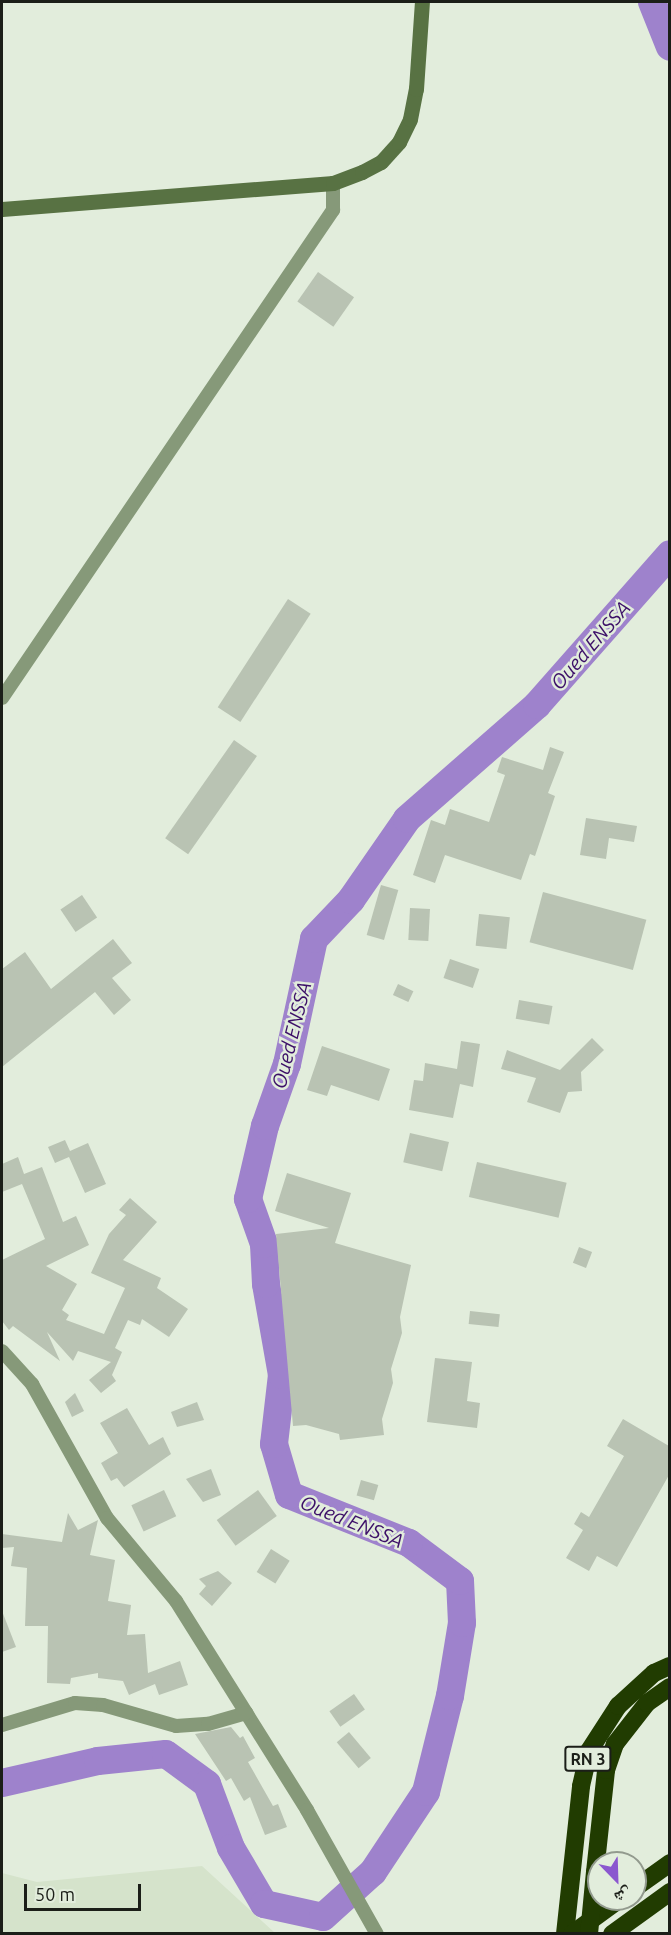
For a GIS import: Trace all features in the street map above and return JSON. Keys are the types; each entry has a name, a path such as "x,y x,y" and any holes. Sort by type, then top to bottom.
{"highway":[{"name":"RN 3","path":"565,1934 568,1885 581,1786 590,1751 618,1706 654,1672 669,1666"},
{"path":"589,1934 606,1770 615,1744 647,1703 669,1687"},
{"path":"647,1880 669,1864"},
{"path":"612,1934 669,1892"},
{"path":"572,1934 604,1911"}],"main road":[{"path":"2,209 333,183 381,162 399,142 410,119 416,89 422,2"}],"street":[{"path":"2,698 333,210 333,183"},
{"path":"2,1352 32,1384 106,1518 176,1601 307,1810 377,1934"},
{"path":"2,1725 75,1703 103,1705 177,1726 208,1724 246,1713"}],"shaded area":[{"path":"202,1866 275,1933 2,1933 2,1873 37,1882"}],"building":[{"path":"318,272 354,297 333,327 297,301"},
{"path":"288,599 311,614 240,722 218,707"},
{"path":"234,740 257,756 188,854 165,838"},
{"path":"550,747 564,752 548,793 555,796 535,856 530,854 521,880 445,855 435,883 413,875 431,820 445,825 450,809 489,822 505,775 497,772 502,757 543,770"},
{"path":"586,818 637,826 634,842 609,838 606,859 580,855"},
{"path":"381,885 398,890 384,940 367,935"},
{"path":"543,892 646,920 633,970 530,942"},
{"path":"82,895 97,917 76,932 60,910"},
{"path":"410,908 430,909 428,941 408,940"},
{"path":"479,914 510,917 506,949 476,946"},
{"path":"113,939 132,963 112,978 131,1000 114,1015 95,992 2,1067 2,969 25,952 51,989"},
{"path":"450,959 479,969 473,988 443,978"},
{"path":"398,984 413,991 408,1002 393,995"},
{"path":"519,1000 552,1006 549,1025 516,1019"},
{"path":"592,1038 604,1050 581,1072 582,1091 568,1092 560,1113 527,1102 536,1078 501,1069 507,1050 560,1070"},
{"path":"461,1041 480,1044 473,1087 460,1084 453,1118 409,1110 414,1080 423,1081 425,1063 457,1069"},
{"path":"322,1046 390,1069 379,1101 331,1085 327,1096 307,1090"},
{"path":"410,1133 449,1142 442,1171 403,1162"},
{"path":"65,1140 70,1151 88,1143 106,1184 85,1193 69,1157 55,1163 48,1147"},
{"path":"18,1157 24,1174 42,1167 63,1222 76,1216 89,1245 46,1266 77,1284 62,1310 69,1315 66,1320 104,1334 125,1288 91,1273 109,1234 126,1215 119,1210 130,1198 157,1222 123,1260 161,1278 157,1288 188,1309 169,1337 142,1319 140,1325 128,1320 115,1348 122,1352 112,1375 116,1381 101,1393 89,1380 111,1362 78,1351 73,1361 47,1332 60,1361 13,1326 9,1330 2,1321 2,1260 45,1239 22,1184 2,1192 2,1164"},
{"path":"477,1162 567,1183 559,1218 469,1197"},
{"path":"287,1173 351,1193 335,1243 411,1265 400,1317 402,1333 391,1369 393,1383 382,1419 384,1435 340,1440 339,1434 306,1425 293,1426 276,1234 329,1228 275,1211"},
{"path":"579,1247 592,1252 586,1268 573,1263"},
{"path":"470,1311 500,1314 498,1327 469,1324"},
{"path":"435,1358 472,1362 467,1401 480,1403 477,1428 427,1422"},
{"path":"75,1393 84,1411 72,1417 65,1402"},
{"path":"197,1402 204,1420 177,1427 171,1412"},
{"path":"127,1408 149,1445 163,1437 171,1454 124,1487 117,1478 111,1481 101,1463 118,1453 100,1423"},
{"path":"623,1419 669,1446 669,1475 617,1567 597,1556 589,1571 566,1558 583,1530 574,1524 581,1512 589,1517 624,1456 607,1446"},
{"path":"211,1469 221,1495 203,1502 186,1479"},
{"path":"361,1480 378,1485 374,1500 357,1495"},
{"path":"164,1490 176,1516 144,1531 131,1505"},
{"path":"258,1490 277,1516 236,1546 217,1520"},
{"path":"68,1513 78,1530 98,1520 90,1555 115,1560 108,1601 131,1605 127,1635 145,1634 148,1673 180,1661 188,1685 159,1695 155,1684 129,1695 123,1681 98,1678 98,1673 71,1678 70,1684 47,1683 48,1626 25,1626 27,1568 11,1566 14,1547 2,1548 2,1534 62,1542"},
{"path":"271,1549 290,1561 275,1584 257,1572"},
{"path":"218,1571 232,1583 212,1606 199,1594 206,1586 199,1579"},
{"path":"2,1611 16,1647 2,1652"},
{"path":"354,1694 365,1710 340,1727 329,1711"},
{"path":"231,1727 240,1738 243,1736 255,1758 248,1762 273,1806 278,1804 287,1827 265,1835 250,1797 244,1801 231,1778 226,1781 195,1734"},
{"path":"349,1732 371,1758 359,1768 337,1742"}],"waterway":[{"name":"Oued ENSSA","path":"652,2 670,47"},
{"name":"Oued ENSSA","path":"2,1783 98,1761 166,1754 207,1784 231,1848 264,1904 323,1917 373,1872 426,1792 450,1696 462,1623 460,1581 409,1543 289,1495 274,1444 282,1375 266,1284 264,1244 248,1199 265,1126 287,1064 314,939 351,900 407,819 537,705 670,554"}]}
